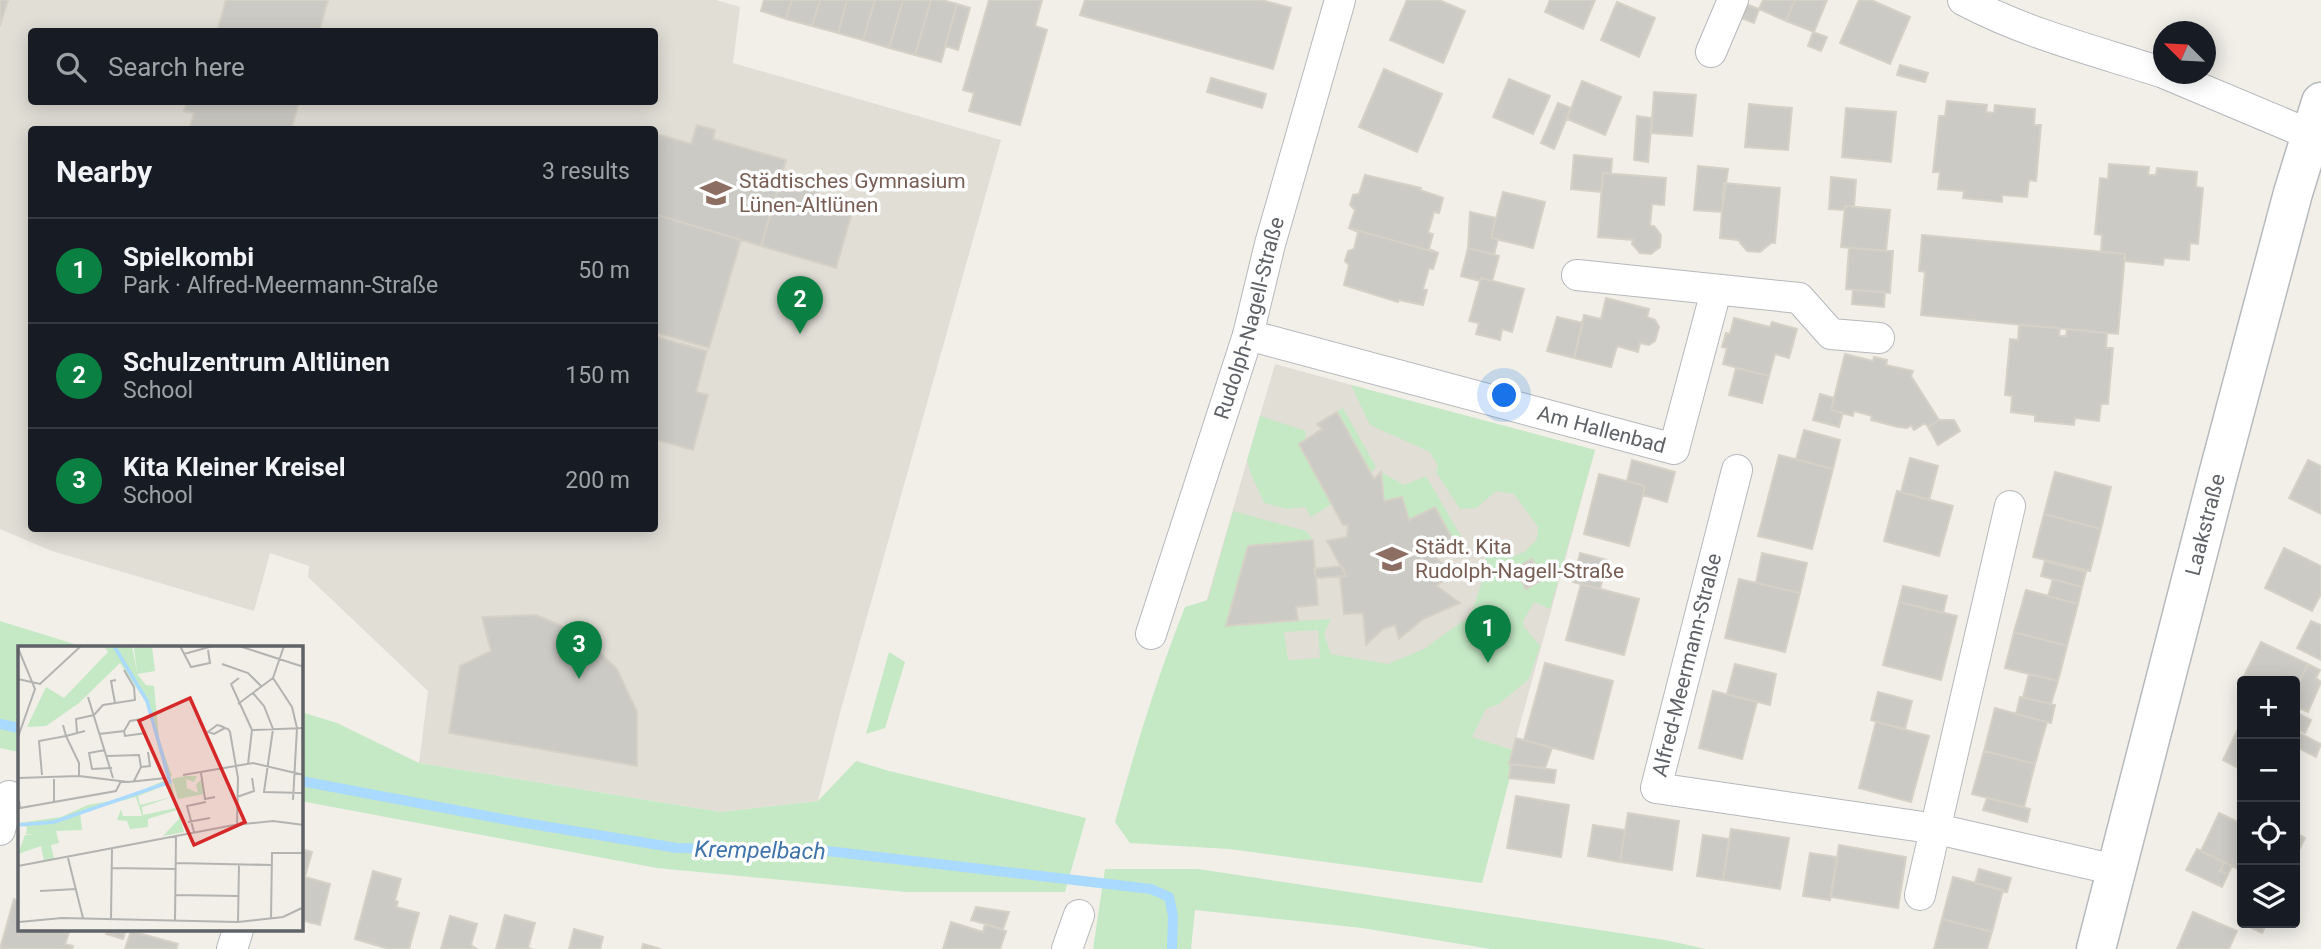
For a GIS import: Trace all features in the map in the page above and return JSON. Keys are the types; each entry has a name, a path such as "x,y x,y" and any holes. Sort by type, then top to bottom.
{"street":[{"name":"Rudolph-Nagell-Straße","path":"1151,634 1248,335 1270,244 1340,0"},
{"path":"1711,52 1733,0"},
{"path":"1964,0 2011,23 2065,44 2153,70"},
{"path":"2202,84 2316,118"},
{"name":"Laakstraße","path":"2096,949 2231,424 2316,118"},
{"path":"1577,275 1799,298 1830,334 1879,338"},
{"name":"Am Hallenbad","path":"1248,335 1674,449 1716,291"},
{"name":"Alfred-Meermann-Straße","path":"1737,470 1656,788 1937,829 2116,870"},
{"path":"1920,895 2010,506"},
{"path":"0,830 9,796"},
{"path":"1067,949 1079,915"},
{"path":"232,949 237,932"}],"shaded area":[{"path":"0,0 716,0 740,7 733,63 1001,140 841,709 818,801 721,812 419,763 428,691 308,577 309,566 270,553 254,611 52,551 0,529"},
{"name":"Städt. Kita Rudolph-Nagell-Straße","path":"1275,364 1595,450 1513,750 1192,651"}],"green space":[{"path":"1351,385 1595,450 1550,609 1534,602 1523,621 1524,627 1540,646 1529,679 1499,704 1486,709 1472,737 1513,750 1514,762 1482,883 1229,849 1130,843 1115,822 1139,741 1185,607 1208,600 1233,511 1306,531 1313,540 1248,546 1226,626 1331,619 1324,634 1331,654 1388,664 1424,649 1470,616 1484,577 1486,553 1494,547 1509,558 1524,552 1537,539 1538,527 1514,494 1496,491 1476,508 1460,509 1436,472 1438,466 1430,452 1370,425","holes":["1318,630 1320,658 1288,660 1284,632"]},
{"path":"1343,408 1376,467 1371,472 1337,412"},
{"path":"1260,416 1306,431 1305,440 1299,444 1332,504 1311,517 1305,507 1287,509 1264,503 1247,460"},
{"path":"1381,472 1404,485 1426,476 1466,545 1460,551 1450,545 1454,542 1409,520 1402,497 1384,501"},
{"path":"0,621 81,646 18,646 18,752 0,748"},
{"path":"889,652 905,662 885,728 866,734"},
{"path":"303,713 337,723 419,763 721,812 818,801 856,761 1086,818 1065,892 906,892 657,868 303,801"},
{"path":"1105,869 1198,869 1665,940 1706,949 1491,949 1362,928 1195,910 1191,949 1093,949"}],"building":[{"path":"0,0 8,0 0,26"},
{"path":"226,0 328,0 320,28 218,28"},
{"path":"764,0 792,0 786,19 761,11"},
{"path":"792,0 820,0 812,26 786,19"},
{"path":"820,0 847,0 838,33 812,26"},
{"path":"847,0 875,0 863,40 838,33"},
{"path":"875,0 903,0 889,48 863,40"},
{"path":"903,0 931,0 915,55 889,48"},
{"path":"931,0 957,4 941,62 915,55"},
{"path":"989,0 1042,0 1035,26 1047,30 1020,125 969,111 974,93 963,90"},
{"path":"1085,0 1261,0 1291,8 1273,69 1080,15"},
{"path":"1407,0 1439,0 1465,11 1443,63 1390,40"},
{"path":"1550,0 1595,0 1583,29 1545,12"},
{"path":"1763,0 1795,0 1786,21 1759,9"},
{"path":"1795,0 1827,0 1814,32 1786,21"},
{"path":"1859,0 1871,0 1910,17 1890,64 1840,43"},
{"path":"1617,2 1655,18 1639,57 1601,40"},
{"path":"957,4 970,8 958,50 945,46"},
{"path":"1746,4 1759,9 1754,23 1741,18"},
{"path":"1813,32 1827,37 1821,51 1808,46"},
{"path":"1900,65 1928,73 1925,82 1897,75"},
{"path":"1384,69 1442,94 1417,152 1359,127"},
{"path":"1211,78 1266,94 1262,108 1207,92"},
{"path":"1509,79 1550,96 1533,134 1493,117"},
{"path":"1582,81 1621,97 1605,135 1567,119"},
{"path":"1654,92 1696,95 1692,136 1651,133"},
{"path":"1947,101 1987,105 1986,112 1994,113 1995,105 2035,109 2034,125 2041,125 2036,181 2029,180 2027,197 2002,195 2002,202 1963,198 1964,191 1938,189 1940,172 1933,172 1939,116 1945,116"},
{"path":"1558,103 1571,108 1554,149 1541,143"},
{"path":"1749,104 1792,108 1788,150 1745,147"},
{"path":"186,105 298,105 292,126 190,126 194,113 184,111"},
{"path":"1846,108 1896,112 1891,162 1842,157"},
{"path":"1637,116 1652,118 1648,162 1634,160"},
{"name":"Städtisches Gymnasium Lünen-Altlünen","path":"697,125 715,130 713,139 786,160 761,246 658,215 658,134 691,144"},
{"path":"1574,155 1612,159 1611,173 1603,173 1601,192 1571,189"},
{"path":"2109,164 2149,167 2148,175 2156,175 2157,168 2197,172 2196,187 2203,188 2198,244 2190,243 2189,260 2164,258 2163,265 2125,261 2125,254 2101,252 2102,235 2095,234 2100,178 2108,179"},
{"path":"1698,166 1728,169 1722,212 1694,210"},
{"path":"783,172 821,183 815,205 851,216 836,268 761,246"},
{"path":"1603,173 1666,178 1664,205 1652,204 1650,226 1654,226 1661,235 1660,247 1651,254 1640,253 1632,244 1633,240 1598,237"},
{"path":"1365,175 1421,188 1420,190 1443,198 1439,213 1434,212 1428,233 1433,234 1429,249 1438,253 1349,228 1355,210 1350,205 1353,195 1359,194"},
{"path":"1831,177 1856,180 1854,207 1845,206 1844,210 1829,209"},
{"path":"1724,183 1780,188 1775,243 1760,252 1747,251 1738,240 1720,238"},
{"path":"1503,192 1545,202 1533,248 1491,238"},
{"path":"1845,206 1890,210 1886,251 1841,247"},
{"path":"1470,212 1496,218 1491,238 1498,239 1494,255 1468,248"},
{"path":"658,215 741,240 709,348 658,333"},
{"path":"1349,228 1438,253 1433,269 1429,268 1423,289 1427,290 1423,305 1399,300 1398,302 1344,285 1349,265 1345,261 1348,251 1354,249 1358,232"},
{"path":"1922,235 2125,254 2118,334 1921,315 1925,272 1919,271"},
{"path":"1468,248 1499,256 1492,281 1461,276"},
{"path":"1849,248 1893,251 1890,293 1846,289"},
{"path":"1481,278 1524,289 1512,332 1502,329 1500,340 1476,334 1479,323 1469,321"},
{"path":"1853,290 1885,292 1884,307 1852,304"},
{"path":"1606,298 1649,309 1647,317 1655,320 1659,327 1655,341 1649,345 1640,343 1638,352 1617,346 1611,367 1574,358 1584,315 1601,319"},
{"path":"1557,317 1583,323 1574,358 1547,351"},
{"path":"1734,318 1770,327 1772,322 1797,329 1789,358 1775,354 1769,376 1723,364 1727,348 1722,347 1726,333 1730,334"},
{"path":"2019,325 2060,328 2059,336 2066,336 2067,329 2107,333 2106,348 2113,348 2108,404 2101,404 2099,421 2075,418 2074,425 2035,421 2035,415 2011,412 2012,396 2005,395 2010,339 2018,340"},
{"path":"658,337 707,351 696,392 708,395 693,450 658,440"},
{"path":"1845,354 1873,361 1874,357 1887,360 1886,365 1913,371 1911,376 1939,420 1928,427 1925,423 1914,430 1911,425 1907,428 1898,427 1871,420 1872,416 1854,411 1853,416 1831,410"},
{"path":"1736,368 1769,376 1762,403 1729,395"},
{"path":"1820,394 1834,398 1831,410 1843,413 1839,427 1813,420"},
{"path":"1337,412 1374,479 1381,472 1384,501 1402,497 1409,520 1435,507 1454,542 1435,556 1451,574 1437,586 1460,603 1423,619 1399,639 1395,625 1383,629 1366,645 1363,613 1344,614 1340,577 1346,576 1327,541 1347,537 1348,525 1343,525 1299,444 1322,429 1317,424"},
{"path":"1939,420 1954,420 1960,431 1938,445 1928,427"},
{"path":"1804,430 1840,440 1833,469 1796,459"},
{"path":"1779,455 1833,469 1812,549 1758,536"},
{"path":"1910,458 1938,466 1929,500 1901,492"},
{"path":"1632,460 1675,472 1667,502 1643,495 1645,486 1627,481"},
{"path":"2308,460 2321,466 2321,514 2289,498"},
{"path":"2055,472 2111,487 2101,529 2044,514"},
{"path":"1599,474 1645,486 1629,546 1584,534"},
{"path":"1897,491 1953,506 1939,556 1884,541"},
{"path":"2044,514 2101,529 2090,571 2033,557"},
{"path":"1313,540 1318,605 1296,607 1298,620 1226,626 1248,546"},
{"path":"2284,548 2321,566 2321,594 2312,611 2265,588"},
{"path":"1580,553 1607,560 1600,589 1573,582"},
{"path":"1762,553 1807,563 1800,593 1756,583"},
{"path":"1532,559 1543,579 1526,589 1515,569"},
{"path":"2045,561 2086,572 2082,587 2041,576"},
{"path":"1342,566 1346,576 1316,578 1314,569"},
{"path":"1739,579 1800,593 1785,652 1725,638"},
{"path":"2053,579 2082,587 2078,604 2048,596"},
{"path":"1581,584 1639,599 1624,655 1566,640"},
{"path":"1903,586 1947,596 1943,613 1899,602"},
{"path":"2026,590 2078,604 2067,646 2014,632"},
{"path":"1899,602 1957,616 1941,680 1883,665"},
{"path":"536,615 581,634 617,669 637,712 637,766 449,733 460,666 491,651 482,617"},
{"path":"2311,621 2321,625 2321,660 2297,648"},
{"path":"2014,632 2067,646 2058,681 2005,668"},
{"path":"2261,642 2308,664 2300,680 2300,676 2244,676"},
{"path":"1545,663 1613,681 1593,759 1524,740"},
{"path":"1735,664 1776,674 1770,705 1727,694"},
{"path":"2308,664 2320,670 2316,678 2321,682 2308,712 2300,708 2300,680"},
{"path":"2029,674 2058,681 2051,704 2023,697"},
{"path":"1713,691 1757,702 1742,759 1699,748"},
{"path":"1878,692 1912,701 1905,729 1871,720"},
{"path":"2020,697 2055,705 2051,723 2016,714"},
{"path":"1995,708 2047,722 2035,764 1984,751"},
{"path":"2300,714 2311,720 2305,733 2300,730"},
{"path":"1876,722 1929,736 1911,802 1859,788"},
{"path":"2237,731 2237,767 2223,760"},
{"path":"2300,734 2321,744 2316,757 2300,749"},
{"path":"1516,738 1552,748 1545,768 1509,764"},
{"path":"1984,751 2035,764 2024,807 1972,794"},
{"path":"1511,764 1556,770 1554,783 1509,778"},
{"path":"1516,796 1569,805 1561,857 1507,848"},
{"path":"1987,798 2030,809 2027,822 1983,810"},
{"path":"1628,813 1679,821 1672,870 1620,862"},
{"path":"2219,813 2237,822 2237,869 2201,851"},
{"path":"1593,825 1625,830 1620,862 1588,856"},
{"path":"1731,829 1789,838 1780,889 1723,880"},
{"path":"1703,835 1729,839 1723,880 1697,876"},
{"path":"2300,836 2305,838 2300,848"},
{"path":"1839,845 1906,857 1898,908 1831,897"},
{"path":"2197,849 2224,862 2220,871 2228,874 2222,887 2186,870"},
{"path":"303,850 312,852 305,877 330,884 320,925 303,921"},
{"path":"1810,853 1837,857 1830,900 1803,896"},
{"path":"2224,862 2232,866 2228,874 2220,871"},
{"path":"1979,869 2011,878 2007,892 1975,883"},
{"path":"373,871 401,879 395,900 398,902 396,907 419,913 409,949 389,949 355,939"},
{"path":"1953,877 2003,890 1992,932 1942,919"},
{"path":"14,899 18,902 18,932 69,932 65,944 73,946 72,949 0,949"},
{"path":"976,907 1009,912 1003,929 971,920"},
{"path":"2193,912 2237,931 2229,949 2177,949"},
{"path":"505,915 535,923 528,948 532,949 496,949"},
{"path":"450,916 477,924 471,945 477,949 441,949"},
{"path":"1942,919 1992,932 1987,949 1934,949"},
{"path":"951,922 983,932 985,924 1006,931 1000,949 943,949"},
{"path":"2252,928 2264,928 2262,933"},
{"path":"574,929 603,937 600,949 569,949"},
{"path":"107,932 125,932 123,939 106,934"},
{"path":"131,932 178,944 176,949 125,949"},
{"path":"643,944 661,949 642,949"}],"waterway":[{"name":"Krempelbach","path":"0,724 18,728"},
{"name":"Krempelbach","path":"303,781 519,822 677,848 819,850 1151,889 1169,897 1173,916 1172,949"}],"place":[{"name":"Städtisches Gymnasium Lünen-Altlünen","path":"716,193"},
{"name":"Schulzentrum Altlünen","path":"800,334"},
{"name":"Städt. Kita Rudolph-Nagell-Straße","path":"1392,559"},
{"name":"Spielkombi","path":"1488,663"},
{"name":"Kita Kleiner Kreisel","path":"579,679"}]}
